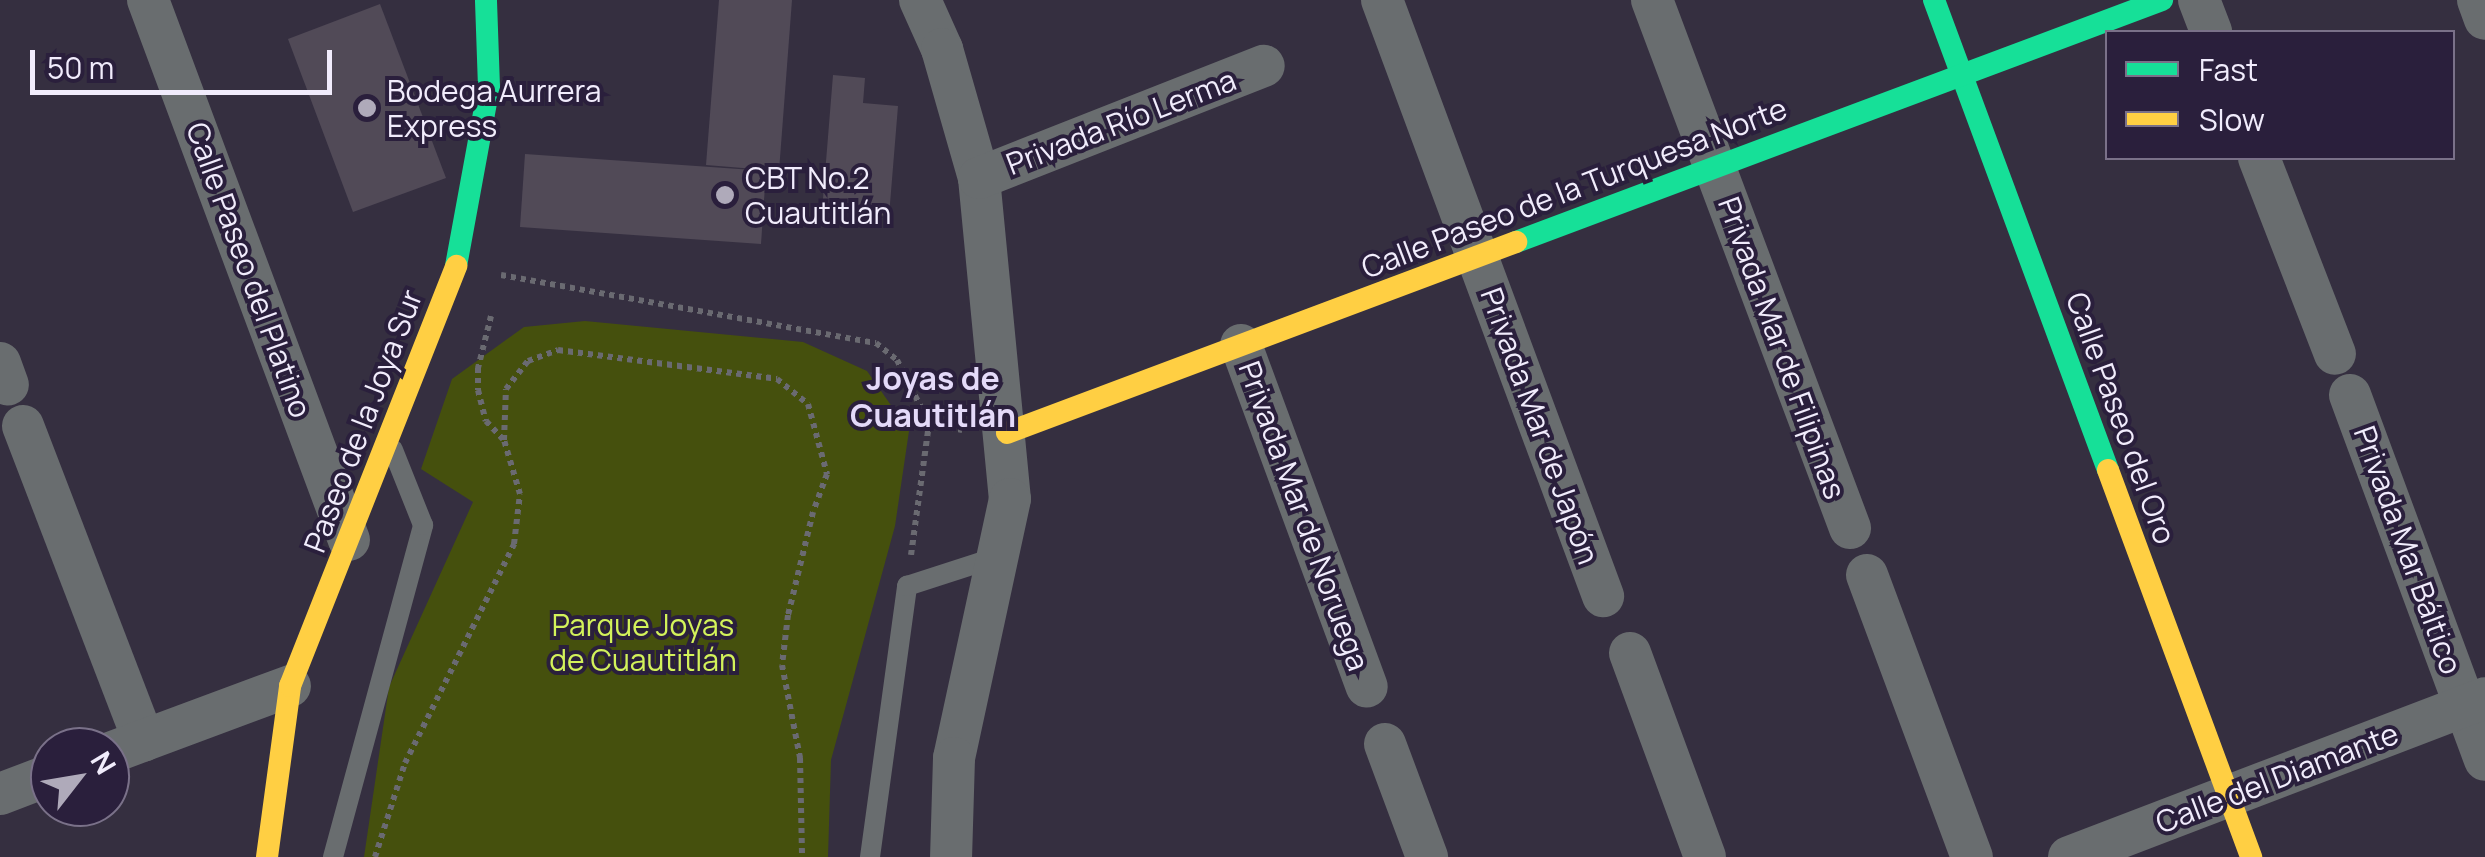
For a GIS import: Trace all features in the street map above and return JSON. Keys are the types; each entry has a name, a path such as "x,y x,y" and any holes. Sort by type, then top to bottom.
{"street":[{"name":"Calle Paseo del Platino","path":"148,0 349,540"},
{"name":"Paseo de la Joya Sur","path":"267,857 290,686 456,267 488,87 486,0"},
{"path":"920,0 942,50 979,178 1007,433 1010,500 954,758 951,857"},
{"name":"Privada Mar de Japón","path":"1382,0 1604,596"},
{"name":"Privada Mar de Filipinas","path":"1652,0 1850,528"},
{"name":"Calle Paseo del Oro","path":"1934,0 2251,857"},
{"name":"Calle Paseo de la Turquesa Norte","path":"1007,433 2162,0"},
{"path":"2199,0 2210,30"},
{"path":"2478,0 2485,19"},
{"name":"Privada Río Lerma","path":"979,178 1264,66"},
{"path":"2260,160 2335,354"},
{"name":"Privada Mar de Noruega","path":"1241,345 1367,687"},
{"name":"Privada Mar Báltico","path":"2350,395 2475,702 2485,760"},
{"path":"23,426 121,727"},
{"path":"1867,575 1972,857"},
{"path":"1630,653 1705,857"},
{"path":"130,746 290,686"},
{"name":"Calle del Diamante","path":"2069,857 2475,702"},
{"path":"1385,744 1427,857"},
{"path":"0,794 30,783"}],"lane":[{"path":"333,857 423,525 388,439"},
{"path":"870,857 907,586 998,556"}],"path":[{"path":"456,267 876,343 897,360 929,422 907,586"},
{"path":"497,294 502,276"},
{"path":"492,313 478,368 478,390 486,422 504,440"},
{"path":"375,857 405,763 514,544 520,494 504,440 506,389 528,361 558,350 777,379 808,404 828,474 813,512 788,614 782,665 800,758 802,857"},
{"path":"929,422 966,431 1007,433"}],"green space":[{"name":"Parque Joyas de Cuautitlán","path":"585,321 803,342 867,371 909,431 895,526 831,760 828,857 364,857 389,687 473,502 421,469 452,379 524,327"}],"building":[{"path":"719,0 792,0 779,171 706,165"},
{"name":"Bodega Aurrera Express","path":"380,4 446,178 353,212 288,39"},
{"path":"833,75 865,78 863,103 898,106 889,216 822,211"},
{"path":"525,154 766,171 761,244 520,227"}],"traffic: fast":[{"path":"456,266 489,87 486,0"},
{"path":"1934,0 2108,470"},
{"path":"1516,242 2162,0"}],"traffic: slow":[{"path":"1007,433 1516,242"},
{"path":"267,857 290,686 456,266"},
{"path":"2108,470 2251,857"}],"place":[{"name":"Bodega Aurrera Express","path":"367,108"},
{"name":"CBT No.2 Cuautitlán","path":"725,195"}],"district":[{"name":"Joyas de Cuautitlán","path":"933,398"}]}
